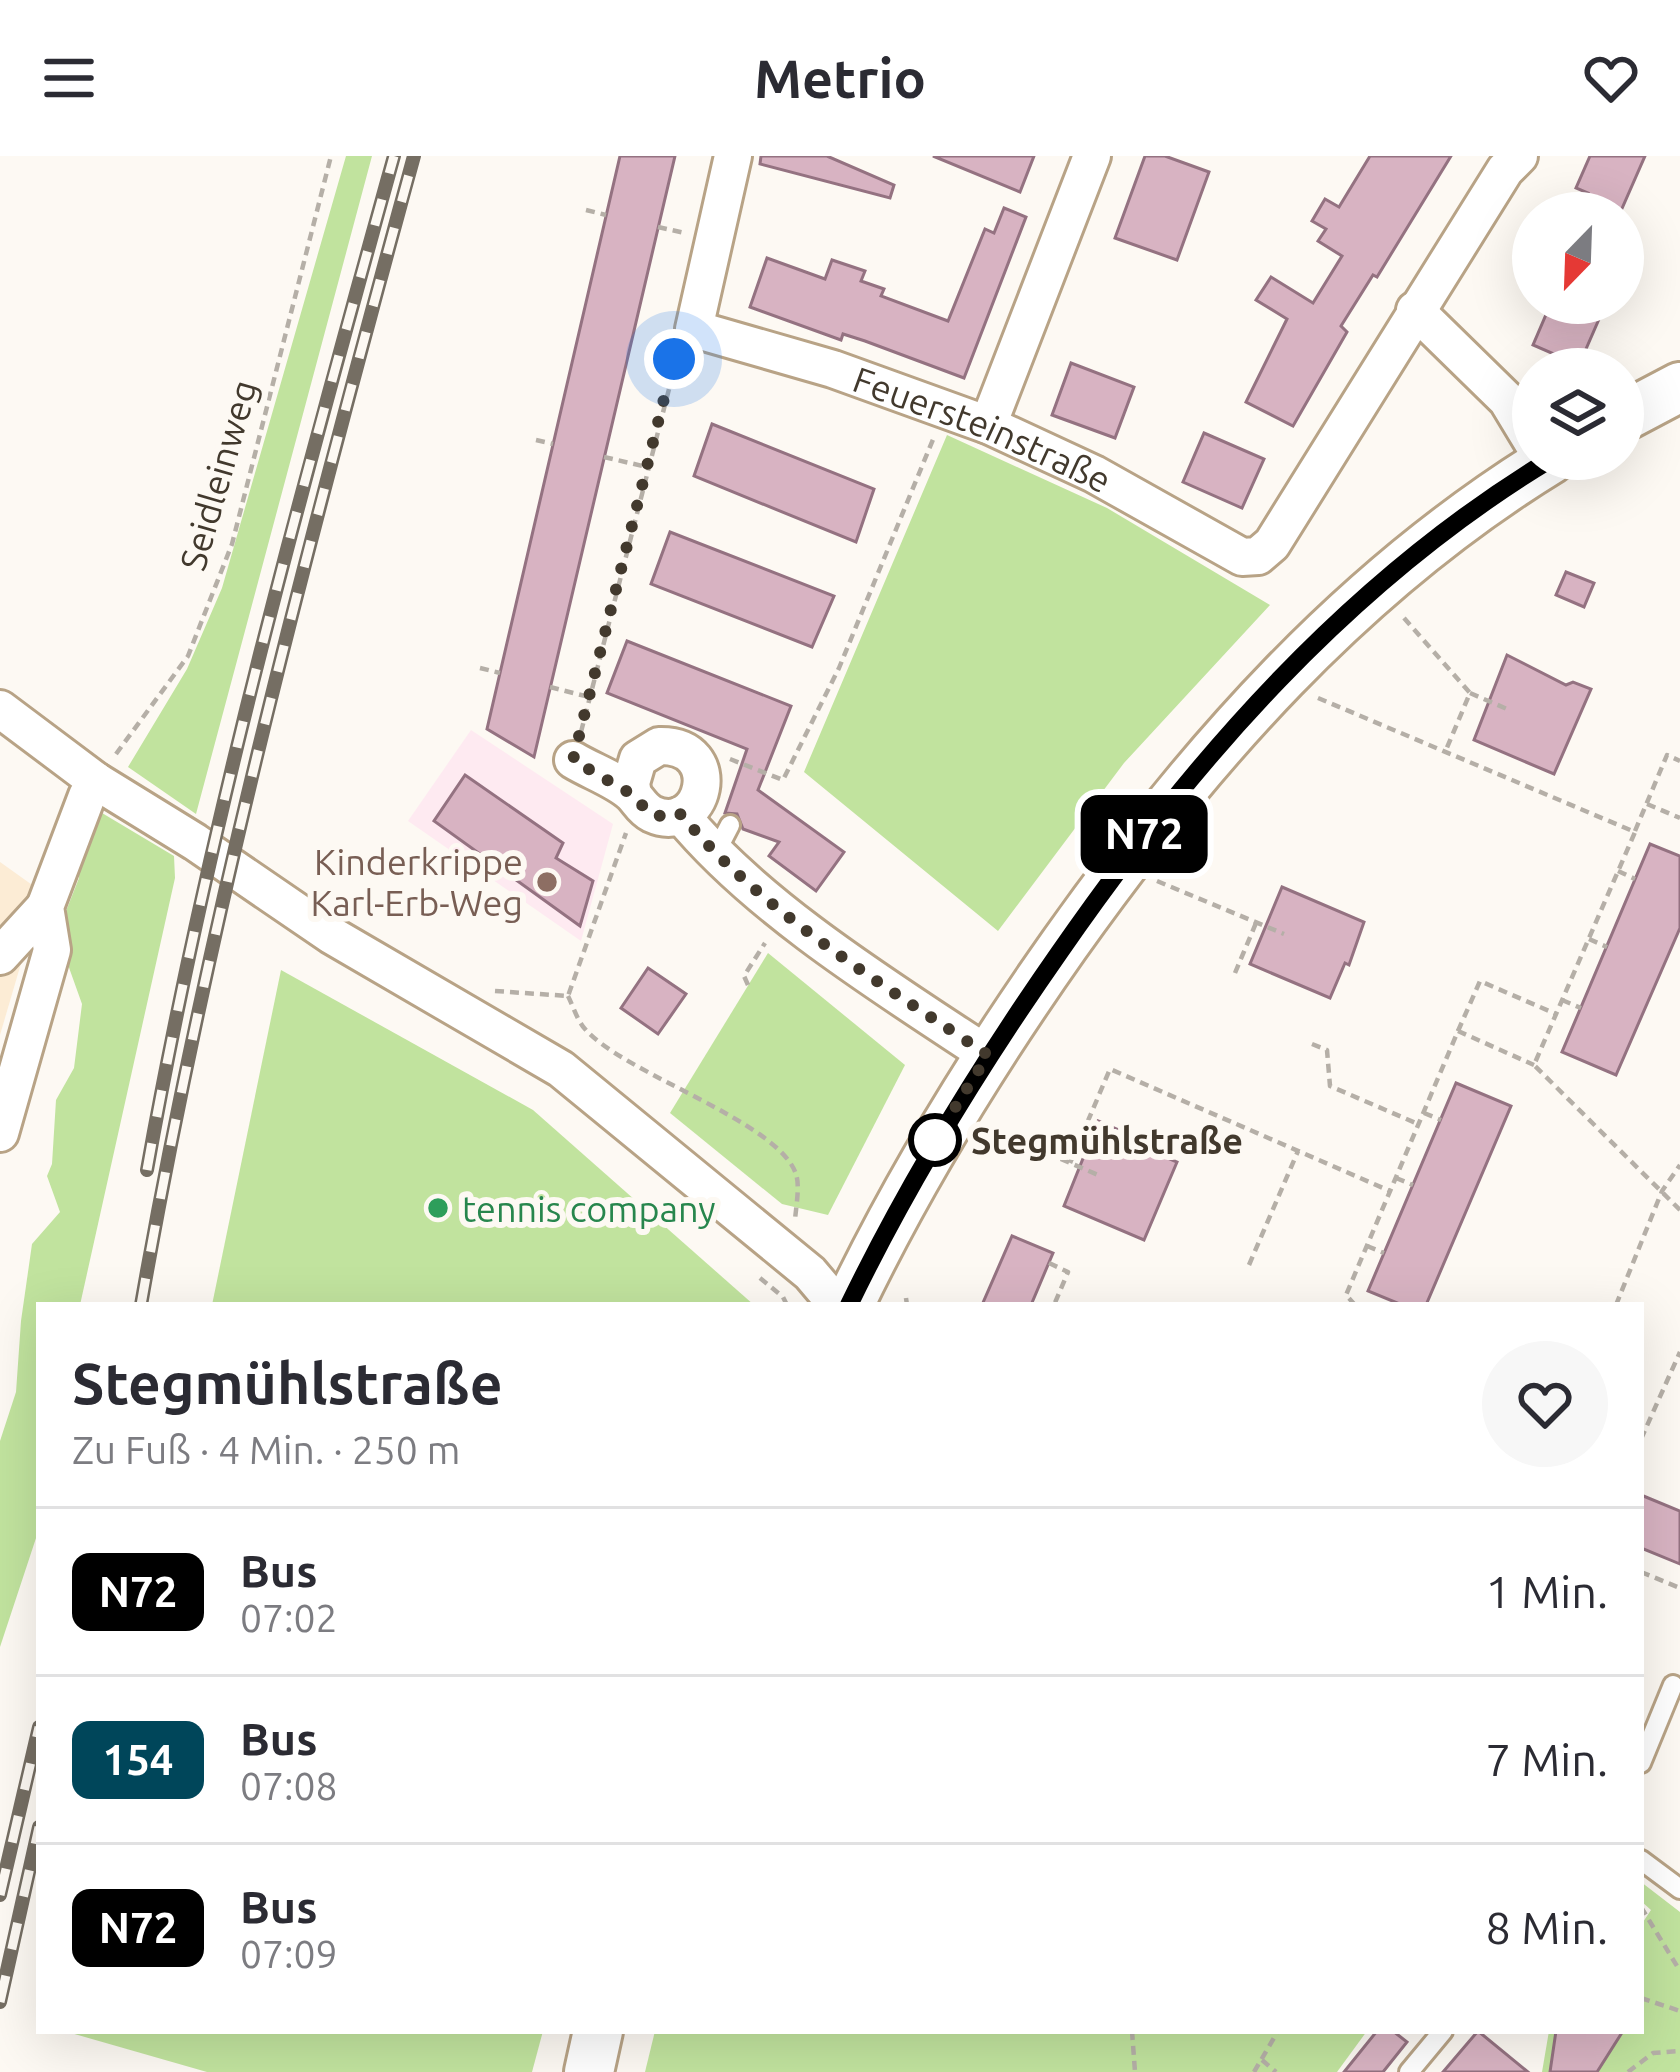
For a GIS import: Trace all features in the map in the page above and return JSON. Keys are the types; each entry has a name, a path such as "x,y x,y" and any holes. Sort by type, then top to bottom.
{"main road":[{"path":"1644,406 1680,387"},
{"path":"851,1302 916,1172 988,1055 1186,780 1245,715 1405,562 1512,479"},
{"path":"589,2072 597,2034"}],"street":[{"path":"694,329 733,156"},
{"path":"988,425 1092,156"},
{"path":"1512,408 1414,310 1505,170 1519,156"},
{"name":"Feuersteinstraße","path":"694,329 833,369 988,425 1094,474 1229,552 1258,556 1282,529 1414,310"},
{"path":"0,709 96,781 332,935 561,1070 810,1273 834,1302"},
{"path":"573,760 660,817 691,809 702,790 700,768 684,750 659,746 638,759 633,770 637,801"},
{"path":"0,956 45,907 96,781"},
{"path":"681,814 723,838 784,913 988,1055"},
{"path":"0,1133 52,950 45,907"}],"lane":[{"path":"1644,1756 1673,1685"},
{"path":"1644,1862 1678,1883"},
{"path":"1409,2072 1441,2034"}],"path":[{"name":"Seidleinweg","path":"96,781 188,656 232,544 331,156"},
{"path":"586,210 606,215"},
{"path":"573,760 674,359 694,329"},
{"path":"700,768 726,758 783,780 839,668 945,409"},
{"path":"536,440 553,445"},
{"path":"604,457 647,467"},
{"path":"1403,617 1470,693 1507,709"},
{"path":"480,668 500,673"},
{"path":"550,687 590,697"},
{"path":"1446,750 1470,693"},
{"path":"1314,696 1635,832"},
{"path":"1534,1065 1667,755 1680,760"},
{"path":"637,801 568,996 585,1029 643,1070 685,1088 778,1150 797,1175 795,1227"},
{"path":"1646,803 1680,818"},
{"path":"1618,872 1636,879"},
{"path":"1154,880 1284,934"},
{"path":"748,985 744,976 784,913"},
{"path":"1235,973 1256,922"},
{"path":"1589,939 1607,947"},
{"path":"1352,1302 1346,1295 1480,981 1556,1014"},
{"path":"439,1000 457,988 568,996"},
{"path":"1562,1000 1580,1008"},
{"path":"1458,1031 1534,1065 1680,1210"},
{"path":"1312,1044 1328,1050 1330,1086 1418,1124"},
{"path":"1070,1163 1110,1069 1390,1191"},
{"path":"1424,1113 1441,1120"},
{"path":"992,1129 1097,1175"},
{"path":"1249,1265 1298,1151"},
{"path":"1617,1302 1662,1191 1680,1165"},
{"path":"1396,1178 1413,1185"},
{"path":"1366,1246 1384,1253"},
{"path":"1049,1263 1068,1271 1055,1302"},
{"path":"1644,1432 1680,1352"},
{"path":"1644,1573 1680,1588"},
{"path":"1644,1911 1680,1971"},
{"path":"1644,2000 1680,2011"},
{"path":"1132,2034 1136,2072"},
{"path":"1254,2072 1277,2034"},
{"path":"1628,2072 1653,2053 1680,2051"},
{"path":"1262,2060 1276,2072"}],"shaded area":[{"name":"Kinderkrippe Karl-Erb-Weg","path":"471,730 613,824 581,941 408,821"},
{"path":"0,862 42,892 0,1035"}],"green space":[{"path":"346,156 372,156 196,814 128,767 187,669 222,588"},
{"path":"947,435 1107,508 1270,605 1124,763 998,931 804,772"},
{"path":"97,810 174,856 175,878 81,1302 36,1302 36,1538 0,1647 0,1441 16,1392 32,1244 60,1212 47,1176 56,1100 74,1068 82,1004 57,934 79,878 76,843"},
{"path":"768,953 905,1065 828,1215 782,1204 670,1113"},
{"name":"tennis company","path":"281,970 533,1110 751,1302 213,1302"},
{"path":"1644,1884 1680,1912 1680,2072 1542,2072 1548,2034 1644,2034 1644,1920 1651,1910 1644,1904"},
{"path":"74,2034 542,2034 532,2072 207,2072"},
{"path":"654,2034 1365,2034 1337,2072 645,2072"}],"building":[{"path":"620,156 675,156 534,757 487,729"},
{"path":"761,156 827,156 894,185 890,198 760,164"},
{"path":"933,156 1034,156 1020,192"},
{"path":"1145,156 1165,156 1209,172 1177,260 1115,238"},
{"path":"1370,156 1451,156 1377,277 1373,275 1341,326 1347,332 1293,426 1246,402 1287,319 1256,300 1271,277 1313,303 1342,256 1318,241 1326,229 1312,221 1325,199 1339,207"},
{"path":"1590,156 1645,156 1629,192 1576,188"},
{"path":"1004,208 1026,217 964,378 865,341 843,334 841,340 750,307 767,258 825,279 832,260 865,271 861,281 884,289 881,296 948,321 985,229 994,233"},
{"path":"1542,324 1597,324 1586,348 1533,345"},
{"path":"1071,363 1134,387 1115,438 1052,415"},
{"path":"712,424 874,489 856,542 694,476"},
{"path":"1204,433 1264,459 1242,508 1183,482"},
{"path":"670,532 834,596 812,647 651,584"},
{"path":"1566,572 1594,583 1584,607 1556,595"},
{"path":"627,641 791,706 758,790 844,852 816,891 769,856 779,842 743,829 737,814 725,813 747,749 607,693"},
{"path":"1507,655 1566,685 1573,682 1591,689 1554,774 1474,740"},
{"path":"465,775 563,843 556,858 593,881 580,926 434,821"},
{"path":"1650,844 1680,856 1680,928 1616,1075 1562,1052"},
{"path":"1282,887 1364,922 1349,965 1345,963 1330,998 1250,964"},
{"path":"648,968 686,994 658,1034 621,1008"},
{"path":"1456,1083 1511,1106 1427,1302 1395,1302 1368,1291"},
{"path":"1098,1121 1119,1130 1117,1136 1177,1162 1144,1240 1064,1206"},
{"path":"1012,1236 1053,1253 1032,1302 983,1302"},
{"path":"1644,1496 1680,1511 1680,1564 1644,1549"},
{"path":"1375,2034 1397,2034 1407,2042 1383,2072 1344,2072"},
{"path":"1475,2034 1482,2034 1528,2072 1443,2072"},
{"path":"1556,2034 1621,2034 1597,2072 1550,2072"}],"railway":[{"path":"147,1170 227,787 394,156"},
{"path":"142,1302 230,871 300,584 414,156"},
{"path":"0,1895 36,1740"},
{"path":"0,2002 36,1840"}],"bus line":[{"name":"N72","path":"850,1302 926,1154 988,1055 1186,780 1344,616 1405,562 1518,480"}],"place":[{"name":"Kinderkrippe Karl-Erb-Weg","path":"547,882"},
{"name":"Stegmühlstraße","path":"935,1140"},
{"name":"tennis company","path":"438,1208"}],"route":[{"path":"674,359 573,760 633,795 650,814 671,818 681,814 700,838 784,913 988,1055 926,1154 935,1140"}]}
